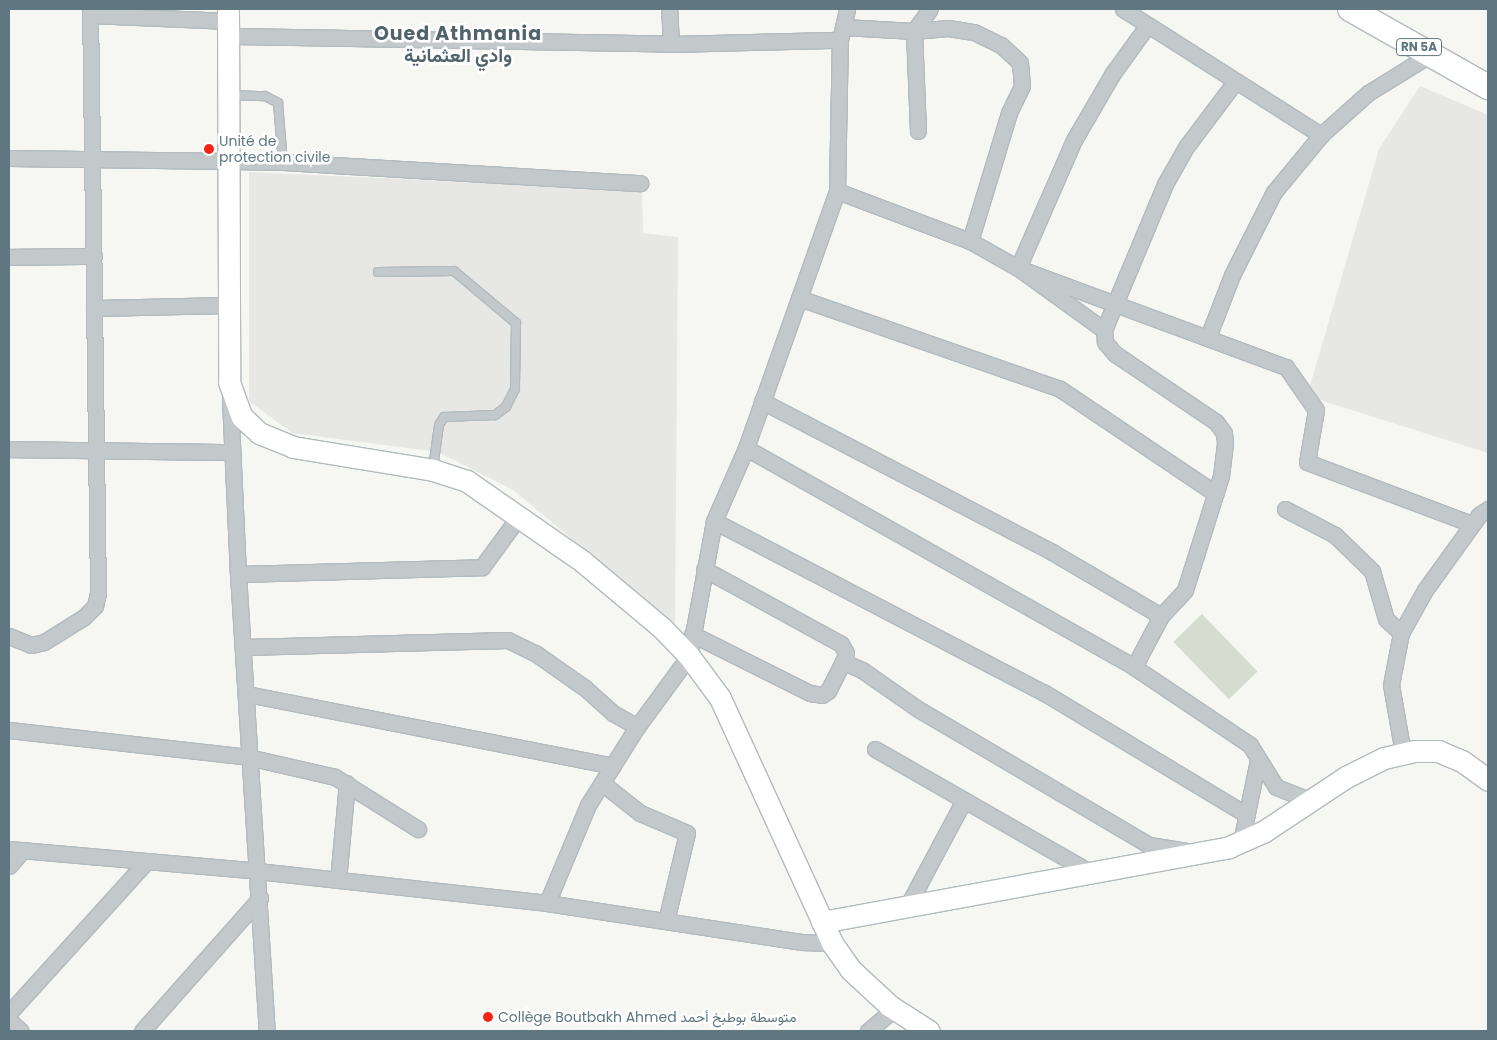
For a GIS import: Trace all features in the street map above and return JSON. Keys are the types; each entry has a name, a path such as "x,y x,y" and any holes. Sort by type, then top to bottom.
{"main road":[{"name":"RN 5A","path":"1350,9 1488,86"},
{"path":"228,22 229,382 242,417 259,433 293,447 433,470 467,481 520,515 589,567 689,656 720,698 832,944 851,970 894,1009 929,1031"},
{"path":"822,922 1241,842 1263,832 1346,776 1384,758 1403,753 1438,751 1462,760 1488,780"}],"street":[{"path":"669,9 671,44"},
{"path":"547,903 588,806 636,727 689,656 714,521 746,448 837,191 842,34 847,9"},
{"path":"918,131 914,31 930,9"},
{"path":"1123,9 1321,135"},
{"path":"9,636 31,645 44,642 84,617 95,606 94,159 91,12 228,22 671,44 948,28 974,32 1001,45 1020,63 1022,86 1009,113 970,241"},
{"path":"1018,268 1074,140 1113,73 1147,26"},
{"path":"1208,337 1232,275 1274,192 1321,135 1368,93 1431,54"},
{"path":"1134,667 1161,616 1185,590 1221,476 1224,433 1216,422 1115,354 1105,342 1104,330 1114,302 1165,184 1186,147 1235,82"},
{"path":"9,158 283,162 640,183"},
{"path":"837,191 970,241 1018,268 1104,330"},
{"path":"9,256 94,256"},
{"path":"1018,268 1286,367 1316,410 1307,462 1472,524"},
{"path":"799,298 1060,389 1215,493"},
{"path":"94,308 229,305"},
{"path":"229,382 238,574 247,694 248,757 260,898 267,1031"},
{"path":"762,402 1052,552 1161,616"},
{"path":"746,448 1134,667 1250,745 1276,787 1310,800"},
{"path":"9,449 232,452"},
{"path":"1285,509 1335,535 1372,571 1386,619 1401,633"},
{"path":"1403,753 1391,685 1401,633 1425,590 1472,524 1488,509"},
{"path":"238,574 482,568 520,515"},
{"path":"714,521 1043,692 1247,815"},
{"path":"692,634 810,694 822,695 828,691 846,653 840,644 704,569"},
{"path":"244,647 508,640 535,653 585,688 613,713 636,727"},
{"path":"843,662 862,670 918,709 1149,845 1196,852"},
{"path":"247,694 613,766"},
{"path":"9,730 248,757 335,777 418,829"},
{"path":"875,749 1090,872"},
{"path":"1241,842 1258,760"},
{"path":"338,880 347,783"},
{"path":"602,783 640,813 687,833 666,922"},
{"path":"908,906 964,800"},
{"path":"9,866 16,850 145,863 258,871 547,903 666,922 832,944"},
{"path":"9,1013 145,863"},
{"path":"142,1031 260,898"},
{"path":"868,1031 894,1009"},
{"path":"9,1020 21,1031"}],"lane":[{"path":"228,95 265,96 278,103 283,162"},
{"path":"378,272 454,271 516,323 515,389 506,407 495,415 444,417 439,425 433,470"}],"shaded area":[{"path":"1420,86 1488,115 1488,453 1307,396 1379,149"},
{"path":"249,172 642,190 643,233 678,237 675,624 513,490 438,452 292,433 249,401"},
{"path":"1202,614 1258,672 1229,699 1173,642"}],"place":[{"name":"Unité de protection civile","path":"209,149"},
{"name":"Collège Boutbakh Ahmed متوسطة بوطبخ أحمد","path":"488,1017"}],"district":[{"name":"Oued Athmania وادي العثمانية","path":"458,45"}]}
